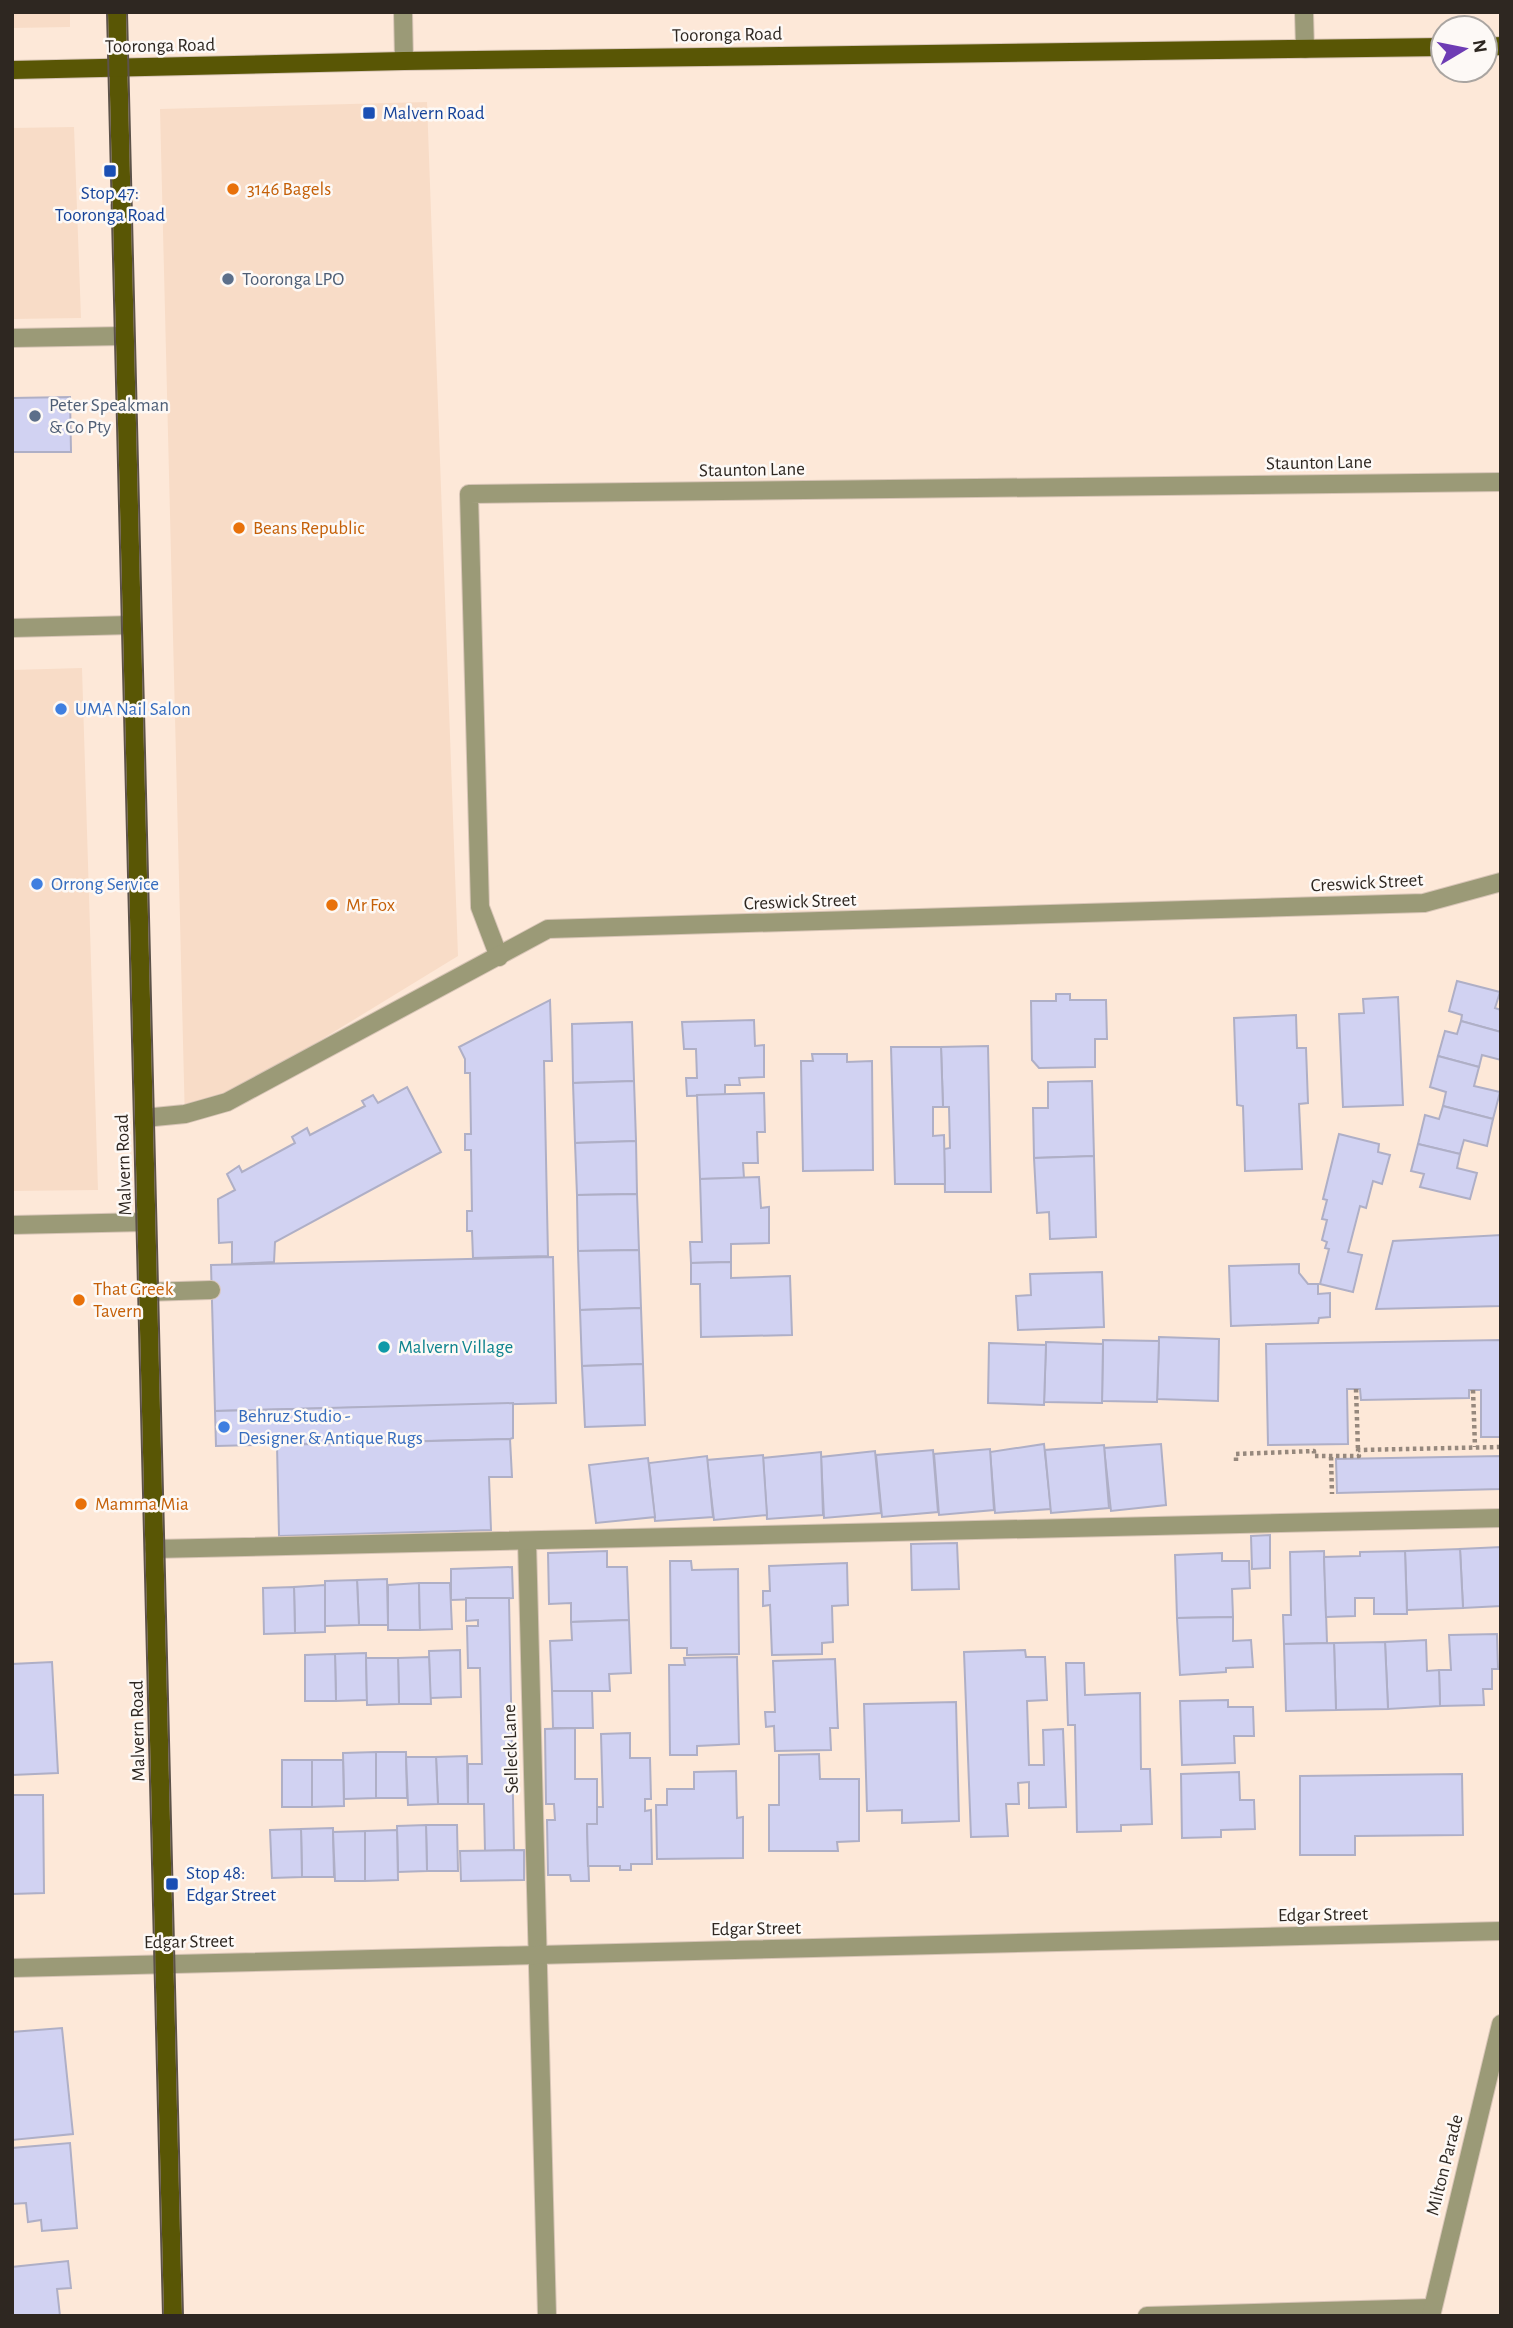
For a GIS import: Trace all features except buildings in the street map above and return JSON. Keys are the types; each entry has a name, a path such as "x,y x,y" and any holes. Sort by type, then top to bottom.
{"main road":[{"name":"Malvern Road","path":"117,12 173,2316"},
{"name":"Tooronga Road","path":"12,70 404,61 1429,47"}],"street":[{"path":"403,12 404,61"},
{"path":"1304,12 1305,48"},
{"path":"12,338 124,336"},
{"name":"Staunton Lane","path":"499,957 480,908 469,494 1501,482"},
{"path":"12,628 132,625"},
{"name":"Creswick Street","path":"144,1118 185,1114 227,1102 548,929 1424,903 1501,882"},
{"path":"12,1225 146,1222"},
{"path":"148,1292 212,1290"},
{"path":"154,1549 1501,1518"},
{"name":"Selleck Lane","path":"527,1541 547,2316"},
{"name":"Edgar Street","path":"12,1968 1501,1931"},
{"name":"Milton Parade","path":"1432,2312 1501,2024"},
{"path":"1147,2316 1432,2312"}],"path":[{"path":"1236,1461 1236,1454 1314,1451 1314,1456 1359,1456 1356,1389"},
{"path":"1473,1390 1475,1447"},
{"path":"1358,1450 1501,1447"},
{"path":"1331,1457 1333,1522"}],"shaded area":[{"path":"12,12 70,12 70,27 12,28"},
{"path":"427,102 458,956 185,1123 160,109"},
{"path":"74,127 81,318 12,319 12,128"},
{"path":"82,668 98,1190 12,1191 12,670"}],"tram line":[{"path":"107,12 163,2316"},
{"path":"127,12 183,2316"}],"place":[{"name":"Malvern Road","path":"369,113"},
{"name":"Stop 47: Tooronga Road","path":"110,171"},
{"name":"3146 Bagels","path":"233,189"},
{"name":"Tooronga LPO","path":"228,279"},
{"name":"Peter Speakman & Co Pty","path":"35,416"},
{"name":"Beans Republic","path":"239,528"},
{"name":"UMA Nail Salon","path":"61,709"},
{"name":"Orrong Service","path":"37,884"},
{"name":"Mr Fox","path":"332,905"},
{"name":"That Greek Tavern","path":"79,1300"},
{"name":"Malvern Village","path":"384,1347"},
{"name":"Behruz Studio - Designer & Antique Rugs","path":"224,1427"},
{"name":"Mamma Mia","path":"81,1504"},
{"name":"Stop 48: Edgar Street","path":"172,1884"}]}
